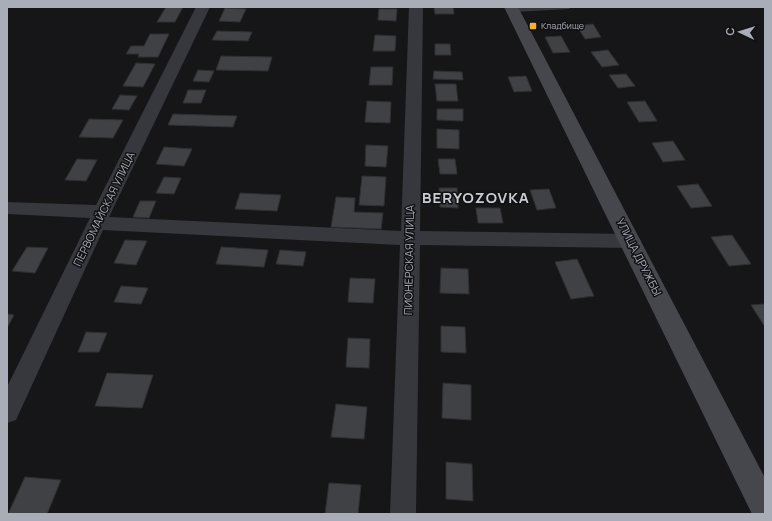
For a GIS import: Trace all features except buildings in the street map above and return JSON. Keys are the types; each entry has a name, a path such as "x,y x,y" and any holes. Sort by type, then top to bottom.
{"main road":[{"name":"УЛИЦА ДРУЖБЫ","path":"512,9 631,241 765,508"}],"street":[{"name":"ПЕРВОМАЙСКАЯ УЛИЦА","path":"7,412 203,7"},
{"name":"ПИОНЕРСКАЯ УЛИЦА","path":"403,514 416,7"},
{"path":"7,208 100,218 410,238 631,241"}],"lane":[{"path":"512,9 569,7"}],"place":[{"name":"Кладбище","path":"533,26"}],"district":[{"name":"BERYOZOVKA","path":"476,198"}]}
